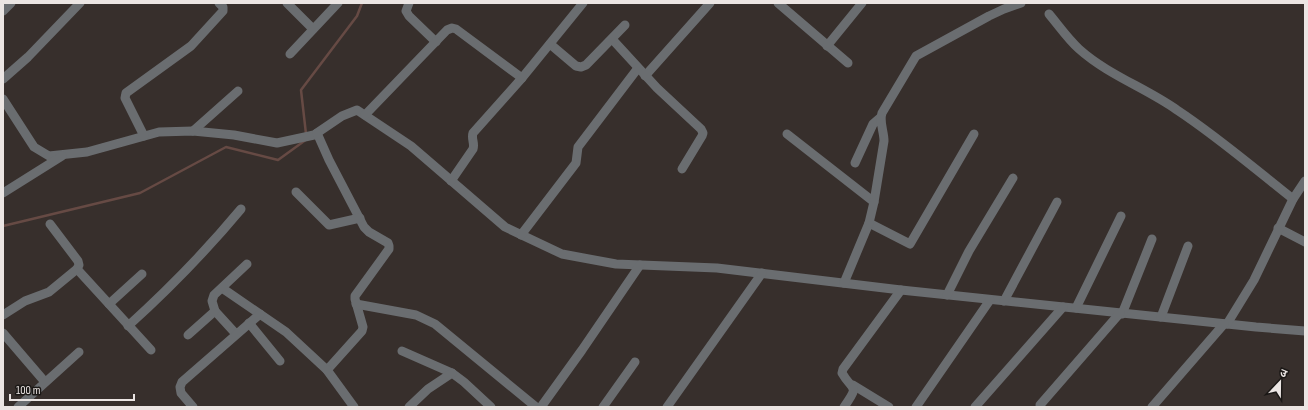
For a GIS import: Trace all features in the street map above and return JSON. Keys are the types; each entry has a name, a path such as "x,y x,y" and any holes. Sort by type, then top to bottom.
{"street":[{"path":"3,10 10,3"},
{"path":"3,79 28,57 80,3"},
{"path":"144,136 125,98 126,93 194,43 223,11 223,7 219,3"},
{"path":"287,3 313,29"},
{"path":"290,54 338,3"},
{"path":"409,3 406,11 409,16 436,42"},
{"path":"451,181 473,149 473,133 522,78 582,3"},
{"path":"645,76 710,3"},
{"path":"827,46 862,3"},
{"path":"855,163 873,124 880,118 892,94 916,56 994,14 1021,3"},
{"path":"783,5 827,46 848,63"},
{"path":"1049,14 1067,37 1091,58 1176,109 1210,133 1293,199"},
{"path":"550,44 576,66 581,67 586,65 625,26"},
{"path":"365,115 447,30 452,28 456,29 522,78"},
{"path":"612,39 645,76 701,129 703,133 702,136 682,169"},
{"path":"521,235 576,163 578,147 638,68"},
{"path":"193,131 238,91"},
{"path":"3,99 34,147 49,156 87,152 159,132 193,131 234,135 277,143 315,134 342,116 357,110 411,146 505,227 562,254 616,264 717,268 990,300 1305,331"},
{"path":"3,115 13,114"},
{"path":"844,283 869,224 874,202 884,141 884,133 880,118"},
{"path":"315,134 366,229 389,246 389,249 355,296 363,327 362,331 327,370"},
{"path":"786,134 874,202"},
{"path":"869,224 910,244 974,134"},
{"path":"3,193 65,154"},
{"path":"947,295 969,251 1013,178"},
{"path":"1152,407 1226,324 1254,280 1278,228 1293,199 1305,181"},
{"path":"296,192 329,226 360,218"},
{"path":"1004,301 1057,202"},
{"path":"128,326 165,293 214,242 241,209"},
{"path":"1076,308 1121,216"},
{"path":"3,315 25,301 49,292 77,269 79,265 78,262 50,224"},
{"path":"1278,228 1305,242"},
{"path":"1040,405 1121,313 1152,239"},
{"path":"1160,317 1188,246"},
{"path":"236,334 215,311 212,298 247,264"},
{"path":"541,407 640,265"},
{"path":"77,269 151,350"},
{"path":"667,407 762,273"},
{"path":"109,304 142,274"},
{"path":"222,288 286,332 327,370 350,405"},
{"path":"889,407 853,385 842,373 843,369 901,290"},
{"path":"916,407 990,300"},
{"path":"356,304 410,313 426,318 536,407"},
{"path":"975,407 1063,307"},
{"path":"188,335 215,311"},
{"path":"193,407 181,393 180,387 182,382 260,314"},
{"path":"249,323 280,361"},
{"path":"3,333 45,382"},
{"path":"402,351 452,373 491,407"},
{"path":"18,407 79,352"},
{"path":"603,407 635,362"},
{"path":"409,407 428,389 452,373"},
{"path":"844,407 854,392 853,385"}],"waterway":[{"path":"306,134 301,90 357,16 362,3"},
{"path":"3,226 140,193 226,147 278,160 307,139"}]}
